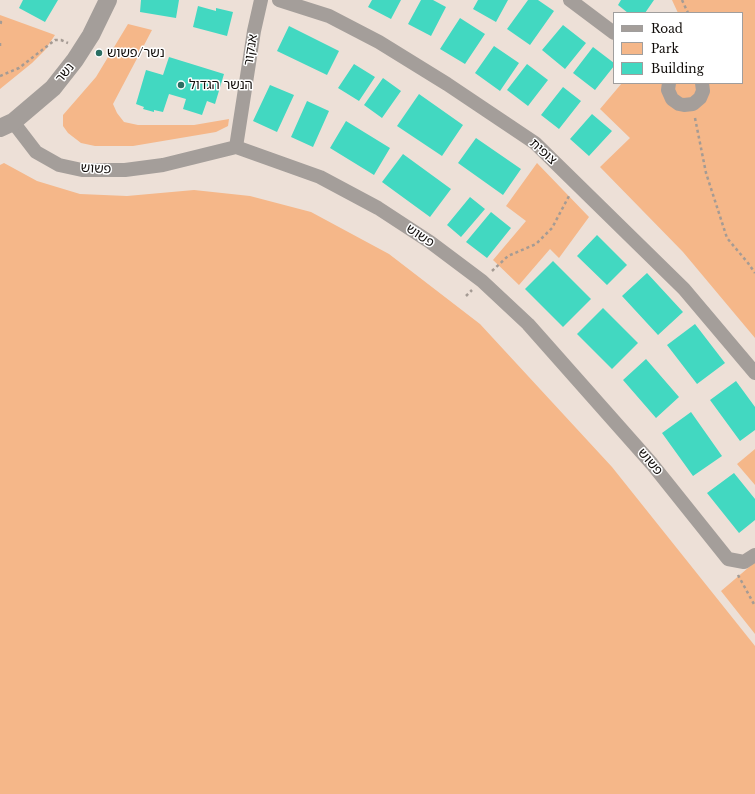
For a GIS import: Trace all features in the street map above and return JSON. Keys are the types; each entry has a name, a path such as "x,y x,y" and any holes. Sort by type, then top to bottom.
{"street":[{"name":"נשר","path":"7,125 53,88 83,48 108,0"},
{"name":"אנקור","path":"236,147 254,31 262,0"},
{"name":"צופית","path":"279,0 329,16 380,42 447,84 535,143 684,289 755,373"},
{"path":"570,0 613,32"},
{"path":"669,84 668,90 672,99 679,104 684,105 693,104 700,98 703,91 702,84"},
{"name":"פשוש","path":"7,125 36,152 59,165 82,170 125,170 162,165 236,147 320,177 371,205 430,242 482,281 528,324 647,458 728,559"},
{"path":"728,559 744,562 755,555"}],"path":[{"path":"682,0 688,12"},
{"path":"0,76 19,68 55,40 61,40 83,48"},
{"path":"694,116 706,173 727,238 755,273"},
{"path":"482,281 508,256 536,244 552,228 577,184"},
{"path":"728,559 755,606"}],"green space":[{"path":"672,0 755,0 755,338 683,252 600,167 630,138 600,109 621,84 743,84 743,12 678,12"},
{"path":"0,15 55,35 45,50 32,63 0,89"},
{"path":"128,24 152,30 113,104 117,113 124,122 138,125 194,125 229,119 228,126 216,132 133,146 95,146 81,143 68,133 63,126 63,115 96,77"},
{"path":"4,163 37,181 80,194 127,196 194,190 250,196 311,212 389,254 480,324 612,467 755,646 755,794 0,794 0,165"},
{"path":"537,163 589,217 559,258 550,249 519,285 493,260 526,221 506,206"},
{"path":"755,449 755,485 737,464"},
{"path":"755,562 755,634 721,591"}],"building":[{"path":"23,0 58,0 45,22 19,8"},
{"path":"141,0 179,0 176,18 140,12"},
{"path":"372,0 401,0 391,19 368,7"},
{"path":"421,0 433,0 446,7 431,36 408,24"},
{"path":"478,0 508,0 496,22 473,9"},
{"path":"528,0 538,0 554,11 530,45 507,29"},
{"path":"621,0 654,0 646,12 627,12 618,5"},
{"path":"198,6 216,11 216,8 233,12 227,36 193,27"},
{"path":"460,18 485,34 465,64 440,49"},
{"path":"563,25 586,43 565,69 542,50"},
{"path":"289,26 339,51 327,75 277,51"},
{"path":"494,46 519,63 500,91 475,73"},
{"path":"593,47 613,62 613,67 595,90 573,73"},
{"name":"הנשר הגדול","path":"169,57 224,74 215,104 207,101 202,115 183,109 186,99 169,94 163,112 154,110 154,112 143,109 144,107 136,104 146,70 163,75"},
{"path":"354,64 375,77 359,101 338,88"},
{"path":"527,64 548,80 528,106 507,90"},
{"path":"383,78 401,91 382,118 364,105"},
{"path":"270,85 294,95 277,132 253,121"},
{"path":"563,87 581,101 559,129 541,115"},
{"path":"419,94 463,125 442,156 397,126"},
{"path":"307,101 329,111 313,147 291,137"},
{"path":"592,114 612,131 589,156 570,139"},
{"path":"346,121 390,148 374,175 330,148"},
{"path":"476,138 521,169 503,195 458,163"},
{"path":"403,154 451,189 430,217 382,182"},
{"path":"470,197 485,209 461,237 447,225"},
{"path":"491,212 511,228 487,258 466,242"},
{"path":"597,235 627,265 607,285 577,256"},
{"path":"553,261 591,299 563,327 525,289"},
{"path":"647,273 683,312 658,335 622,296"},
{"path":"603,308 638,343 612,369 577,334"},
{"path":"695,324 725,363 697,384 667,345"},
{"path":"646,359 679,397 656,418 623,380"},
{"path":"736,381 755,407 755,430 740,441 710,400"},
{"path":"691,412 722,456 693,476 662,433"},
{"path":"734,473 755,499 755,520 739,533 707,493"}],"place":[{"name":"נשר/פשוש","path":"99,53"},
{"name":"הנשר הגדול","path":"181,85"}]}
